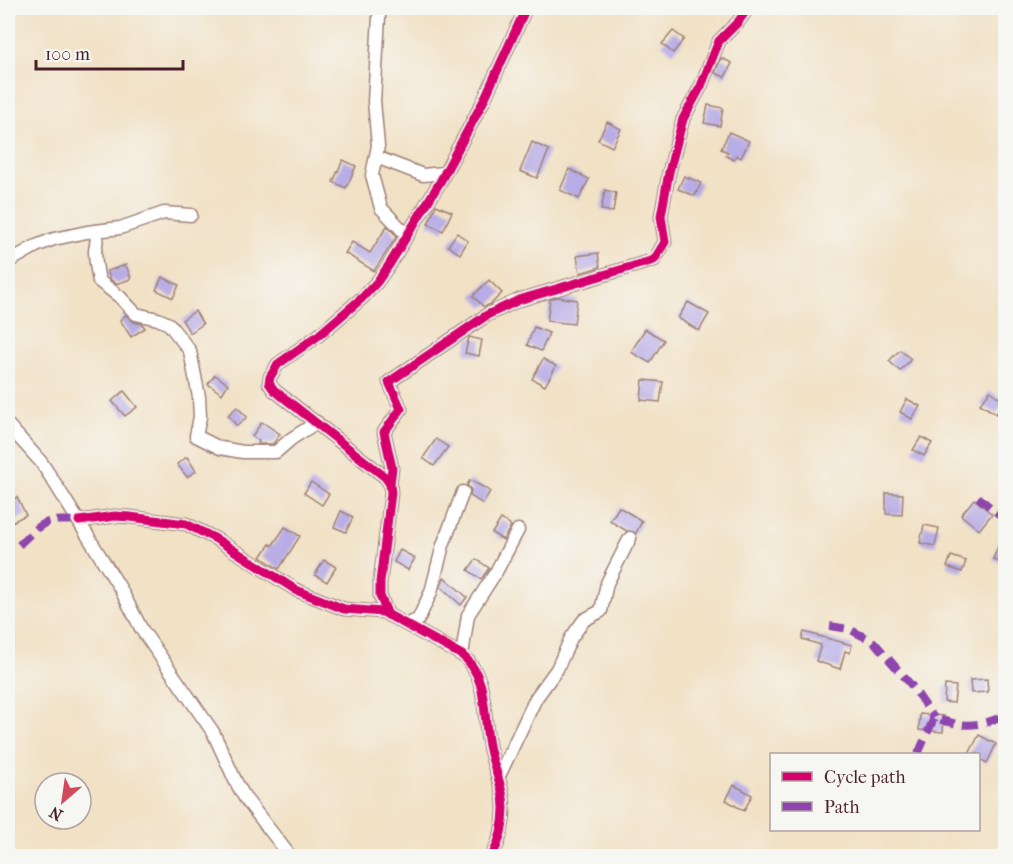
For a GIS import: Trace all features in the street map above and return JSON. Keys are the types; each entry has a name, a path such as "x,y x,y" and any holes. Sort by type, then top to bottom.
{"street":[{"path":"390,484 385,477 274,390 269,383 278,364 319,335 377,282 444,173 483,102 526,8"},
{"path":"388,615 380,596 392,468 384,432 401,409 389,382 487,315 519,300 654,260 665,242 661,216 669,172 683,119 701,86 719,41 748,8"},
{"path":"379,17 374,101 378,146 372,175 381,208 407,235"},
{"path":"376,158 423,175 444,173"},
{"path":"8,262 54,239 120,228 164,213 191,214"},
{"path":"96,231 98,239 95,259 99,281 120,297 136,314 169,324 190,351 201,417 196,436 220,448 243,452 276,452 317,422"},
{"path":"8,425 41,462 120,588 142,630 213,732 246,798 290,856"},
{"path":"407,624 418,620 431,592 443,545 463,492"},
{"path":"79,522 115,516 186,524 200,530 296,590 344,609 388,615 462,655 470,662 481,686 487,738 504,807 500,838 492,856"},
{"path":"462,655 468,615 496,572 518,530"},
{"path":"498,778 536,698 557,669 571,638 584,620 601,611 607,583 630,538"}],"building":[{"path":"673,31 684,39 673,53 662,44"},
{"path":"721,58 732,63 725,77 715,73"},
{"path":"708,105 723,108 720,126 704,123"},
{"path":"607,122 621,129 612,147 598,140"},
{"path":"729,132 749,141 741,158 736,155 734,160 726,156 728,152 721,149"},
{"path":"532,142 549,150 537,178 520,171"},
{"path":"343,160 356,166 346,188 333,182"},
{"path":"569,169 589,179 579,199 560,190"},
{"path":"684,176 701,183 695,196 678,189"},
{"path":"605,190 616,193 613,212 601,210"},
{"path":"436,205 452,212 443,231 428,224"},
{"path":"387,226 397,236 374,271 345,253 352,242 370,253"},
{"path":"457,233 468,241 460,254 448,246"},
{"path":"598,253 600,267 580,273 577,256"},
{"path":"126,265 131,279 116,284 110,279 107,271"},
{"path":"162,277 179,285 173,298 156,290"},
{"path":"489,280 502,293 491,304 484,307 473,296"},
{"path":"557,297 577,300 574,324 547,321 550,299"},
{"path":"688,302 709,314 699,331 678,318"},
{"path":"195,311 203,324 190,333 182,320"},
{"path":"126,315 145,328 131,337 120,320"},
{"path":"534,327 549,333 541,351 527,345"},
{"path":"645,329 664,340 650,363 631,352"},
{"path":"469,337 482,340 479,356 465,353"},
{"path":"900,350 911,359 900,371 889,361"},
{"path":"543,359 556,366 545,386 532,379"},
{"path":"215,375 228,384 222,394 208,384"},
{"path":"643,380 663,382 660,402 641,400"},
{"path":"124,391 137,407 125,416 112,401"},
{"path":"990,391 1005,402 996,414 980,404"},
{"path":"907,399 920,406 912,419 900,412"},
{"path":"237,407 247,417 237,426 228,415"},
{"path":"262,422 280,434 273,444 258,444 259,441 252,436"},
{"path":"921,437 932,443 924,456 913,450"},
{"path":"436,439 448,447 434,466 423,458"},
{"path":"187,457 196,471 187,477 177,464"},
{"path":"470,480 490,491 483,504 470,496 471,490 467,485"},
{"path":"311,482 329,494 322,505 304,493"},
{"path":"886,493 903,494 902,515 886,514"},
{"path":"17,497 26,515 8,524 8,502"},
{"path":"974,499 992,514 979,530 961,515"},
{"path":"619,507 642,521 636,533 627,531 610,521"},
{"path":"341,511 353,517 346,532 334,527"},
{"path":"501,519 511,526 503,540 492,533"},
{"path":"924,525 939,528 935,546 920,543"},
{"path":"285,527 300,536 279,569 261,557"},
{"path":"1005,529 1005,564 993,559"},
{"path":"400,550 415,558 408,570 394,562"},
{"path":"951,556 966,561 962,572 947,567"},
{"path":"476,559 489,568 481,579 468,570"},
{"path":"324,560 336,567 327,582 315,575"},
{"path":"444,577 467,597 461,605 441,587"},
{"path":"804,632 852,645 850,653 845,651 840,669 816,661 821,645 802,639"},
{"path":"987,679 988,692 971,693 970,680"},
{"path":"945,685 956,686 954,703 944,702"},
{"path":"920,714 944,716 943,732 919,730"},
{"path":"979,735 996,744 987,763 980,759 980,753 970,753"},
{"path":"734,785 752,795 744,811 726,800"}],"marked path":[{"path":"978,497 1006,520"},
{"path":"19,545 45,523 79,521"},
{"path":"830,626 849,629 874,642 912,686 934,718"},
{"path":"918,753 934,718 970,725 1006,715"}],"cycle path":[{"path":"388,615 380,596 380,582 391,493 390,484 385,477 274,390 269,383 270,377 278,364 319,335 362,298 389,265 440,182 483,102 526,8"},
{"path":"390,484 392,468 384,432 401,409 389,382 487,315 519,300 654,260 665,242 661,216 669,172 683,119 701,86 719,41 748,8"},
{"path":"79,521 115,516 186,524 216,539 296,590 344,609 383,612 462,655 471,664 481,687 490,750 504,801 502,827 492,856"}]}
